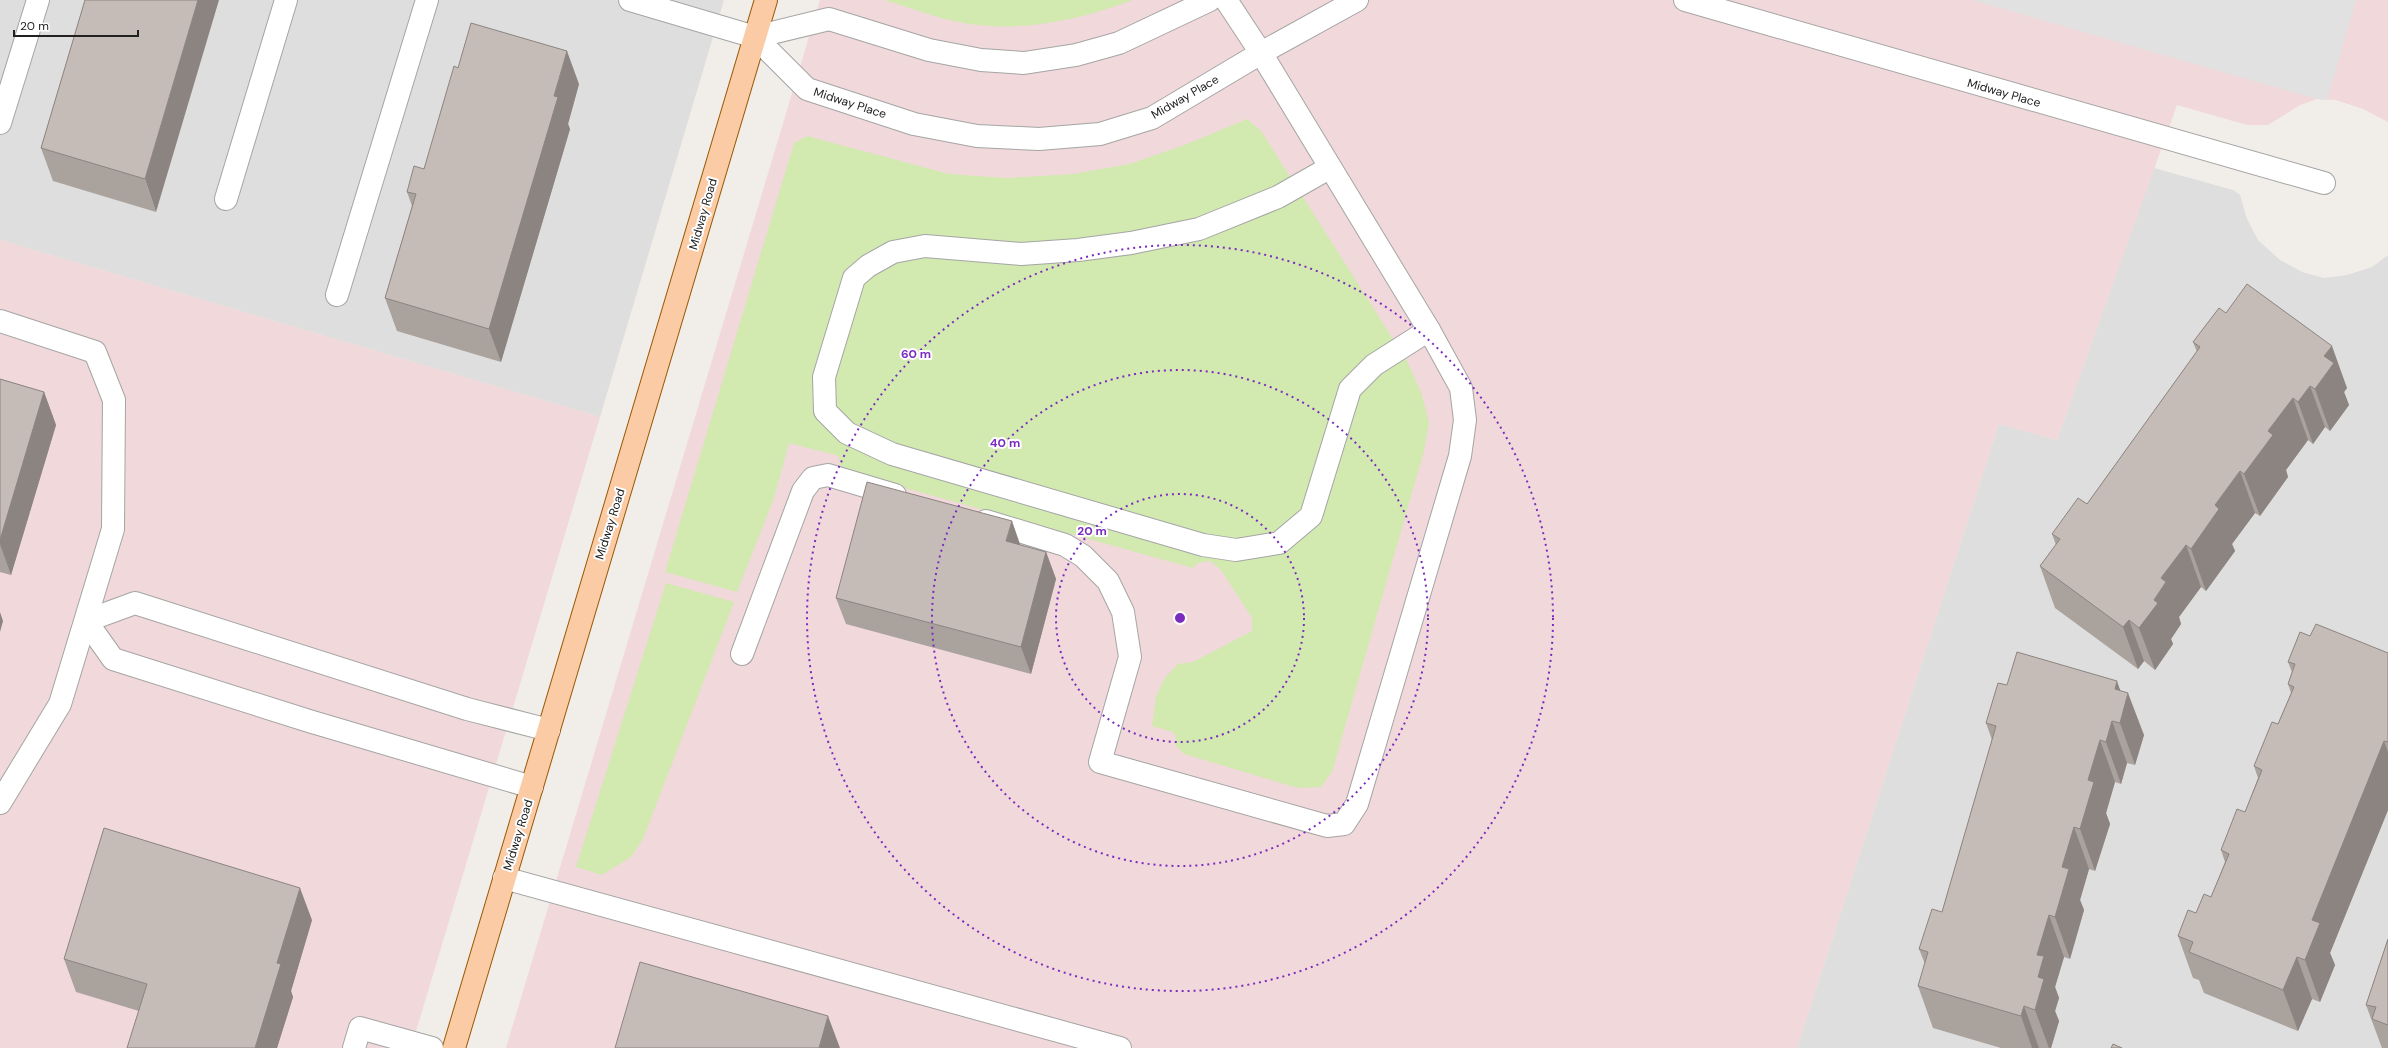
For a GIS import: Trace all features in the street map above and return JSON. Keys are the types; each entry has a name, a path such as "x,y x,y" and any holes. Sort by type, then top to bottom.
{"main road":[{"name":"Midway Road","path":"454,1048 766,0"}],"street":[{"path":"0,123 38,0"},
{"path":"226,199 286,0"},
{"path":"337,295 427,0"},
{"path":"630,0 755,37 829,19 929,50 982,60 1024,63 1076,55 1119,43 1210,0"},
{"path":"966,516 1065,544 1083,556 1108,580 1122,612 1130,657 1100,762 1327,826 1344,824 1357,804 1460,456 1465,420 1461,388 1429,330 1329,168 1261,53 1226,0"},
{"name":"Midway Place","path":"755,37 807,89 914,124 977,136 1039,139 1100,134 1152,118 1261,53 1357,0"},
{"name":"Midway Place","path":"1685,0 2324,183"},
{"path":"1329,168 1278,197 1200,228 1131,243 1078,250 1021,254 925,246 893,252 868,266 854,278 824,378 825,411 847,433 892,454 1204,545 1236,550 1279,543 1311,516 1350,389 1374,365 1429,330"},
{"path":"0,321 95,352 114,400 113,529 60,704 0,802"},
{"path":"742,654 803,491 813,478 828,476 912,500"},
{"path":"86,621 135,603 467,709 549,730"},
{"path":"86,621 113,659 309,721 532,787"},
{"path":"504,878 1120,1048"},
{"path":"354,1048 360,1028 432,1048"}],"shaded area":[{"path":"0,0 724,0 600,417 0,240"},
{"path":"820,0 2388,0 2388,122 2363,109 2336,100 2317,99 2300,105 2268,125 2247,125 2177,105 2057,440 1999,424 1797,1048 506,1048"},
{"path":"1972,0 2356,0 2327,100 2317,99"},
{"path":"2154,168 2233,190 2240,195 2247,219 2258,240 2280,260 2302,272 2324,278 2347,275 2372,267 2388,255 2388,1048 1797,1048 1999,424 2057,440"},
{"path":"0,240 600,417 411,1048 0,1048"}],"green space":[{"path":"884,0 1133,0 1057,22 1018,26 998,26 978,25 954,21"},
{"path":"1247,119 1261,131 1407,361 1421,392 1429,422 1424,451 1332,772 1321,787 1298,788 1184,754 1175,745 1176,736 1173,732 1152,726 1156,697 1164,679 1178,664 1193,662 1252,631 1252,618 1221,570 1210,561 1198,563 1193,568 840,470 839,456 789,443 774,498 737,592 665,572 794,143 807,136 949,174 1006,178 1073,174 1130,164 1187,144"},
{"path":"666,583 734,602 643,839 631,857 602,875 576,867"}],"building":[{"path":"85,0 198,0 145,179 41,148"},
{"path":"471,23 567,51 554,96 558,97 489,329 385,298 416,194 407,192 414,166 424,169 454,66 458,68"},
{"path":"2247,284 2332,346 2324,356 2334,363 2315,389 2310,386 2298,402 2293,398 2268,431 2273,435 2244,474 2240,471 2215,505 2219,509 2191,549 2186,545 2161,578 2166,582 2154,600 2158,603 2139,628 2129,620 2123,627 2040,566 2060,539 2052,534 2078,498 2087,504 2200,347 2193,342 2219,308 2226,313"},
{"path":"0,379 44,392 0,540"},
{"path":"867,482 1012,521 1006,541 1046,552 1021,647 836,598"},
{"path":"2316,624 2388,653 2388,742 2384,741 2312,920 2320,923 2305,960 2297,957 2283,990 2189,952 2193,942 2178,936 2188,910 2196,913 2204,894 2211,897 2229,854 2221,850 2237,809 2245,812 2262,770 2254,766 2272,722 2278,724 2294,687 2288,684 2295,664 2288,662 2300,632 2310,636"},
{"path":"2017,652 2117,681 2115,689 2128,693 2120,723 2112,721 2106,742 2100,740 2088,780 2094,782 2080,829 2074,827 2062,867 2069,869 2055,917 2049,915 2037,955 2044,956 2038,977 2044,979 2035,1010 2024,1006 2021,1016 1918,986 1928,952 1919,949 1932,909 1942,912 1996,726 1986,723 1998,683 2007,685"},
{"path":"104,828 300,888 277,963 281,964 255,1048 127,1048 147,984 64,959"},
{"path":"2388,939 2388,1025 2372,1019 2376,1007 2366,1005"},
{"path":"640,962 828,1016 819,1048 615,1048"},
{"path":"2113,1044 2122,1048 2111,1048"}]}
